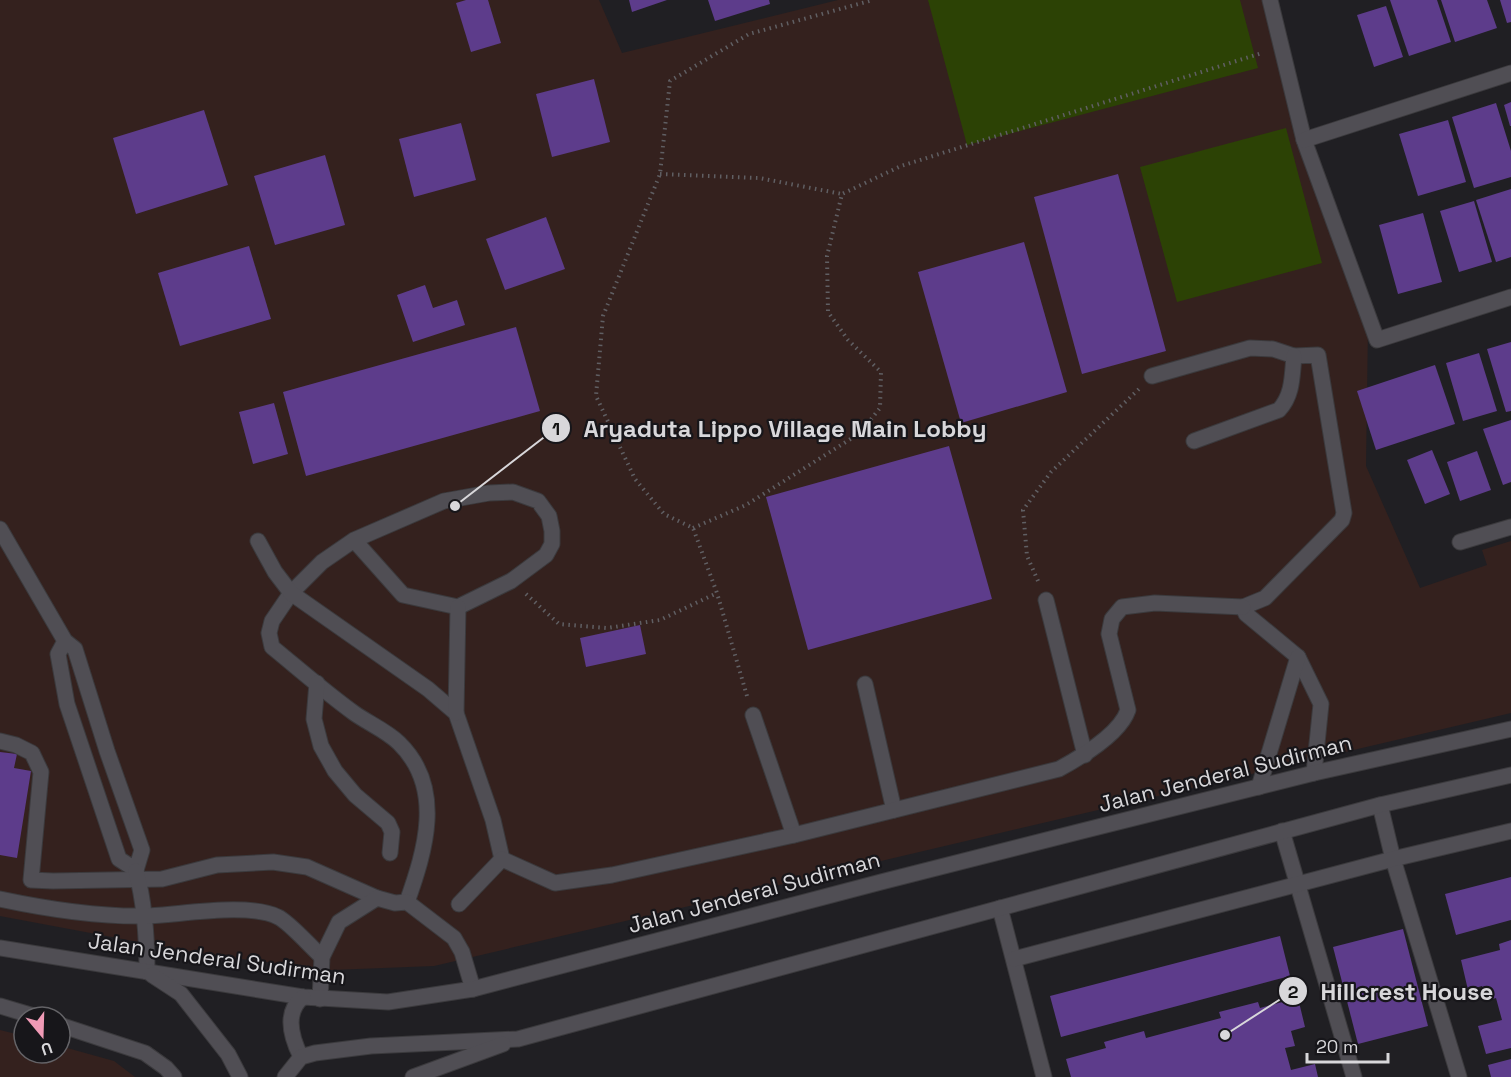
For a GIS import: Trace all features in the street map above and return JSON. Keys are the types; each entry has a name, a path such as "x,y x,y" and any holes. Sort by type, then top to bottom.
{"street":[{"path":"1270,0 1304,140 1377,340 1511,297"},
{"path":"1304,140 1511,73"},
{"path":"502,859 555,883 612,875 794,835 1059,769 1085,754 1125,719 1128,710 1109,634 1112,619 1122,607 1155,603 1244,608 1270,594 1342,520 1344,513 1318,355 1294,356 1273,349 1250,348 1152,376"},
{"path":"1194,441 1279,410 1287,402 1291,391 1294,356"},
{"path":"354,540 403,595 458,606 511,581 546,555 552,544 549,516 538,501 513,492 489,493 444,501 354,540 322,562 291,593 272,621 269,633 272,647 352,712 399,743 416,766 425,789 429,810 420,864 407,902"},
{"path":"1460,542 1511,527"},
{"path":"0,529 65,640 75,649 107,751 142,850 137,875 137,916 147,940 147,972 182,994 228,1054 240,1077"},
{"path":"258,541 275,572 291,593 428,689 456,713"},
{"path":"1046,600 1085,754"},
{"path":"458,606 456,713 493,820 502,859"},
{"path":"1244,608 1246,614 1298,657 1321,704 1314,773"},
{"path":"65,640 58,654 67,704 119,859 137,875"},
{"path":"1259,787 1298,657"},
{"path":"317,683 314,719 321,746 334,771 355,795 388,823 392,832 390,853"},
{"path":"865,684 894,810"},
{"path":"753,716 794,835"},
{"name":"Jalan Jenderal Sudirman","path":"0,948 303,997 388,1002 473,989 881,882 1314,773 1511,729"},
{"path":"0,741 16,745 32,753 41,772 31,880 53,882 121,880 137,875 162,879 217,865 273,862 307,867 377,898 395,903 407,902 453,938 462,952 473,989"},
{"path":"413,1077 518,1039 1282,831 1380,805 1511,775"},
{"path":"1380,805 1393,859 1459,1077"},
{"path":"1282,831 1354,1077"},
{"path":"1014,960 1393,859 1511,831"},
{"path":"459,904 502,859"},
{"path":"320,999 322,957 339,922 377,898"},
{"path":"0,899 56,910 137,916 258,911 279,917 322,957"},
{"path":"1000,908 1044,1077"},
{"path":"301,1058 294,1044 290,1026 291,1015 303,997"},
{"path":"72,1028 145,1053 166,1068 174,1077"},
{"path":"285,1077 301,1058 315,1053 371,1046 518,1039"}],"path":[{"path":"753,716 717,593 693,528 664,514 634,479 596,396 603,316 660,174 670,81 749,34 873,0"},
{"path":"660,174 759,178 842,194 901,166 1281,47"},
{"path":"693,528 746,505 860,433 880,408 881,372 848,340 828,312 827,256 842,194"},
{"path":"1046,600 1027,556 1023,510 1052,472 1152,376"},
{"path":"511,581 559,624 608,628 660,620 717,593"}],"shaded area":[{"path":"0,0 599,0 622,53 838,0 1265,0 1368,326 1366,466 1420,588 1487,565 1482,550 1511,541 1511,713 434,966 332,970 208,955 0,916"},
{"path":"0,1030 12,1033 12,1065 72,1065 72,1049 114,1061 135,1077 0,1077"}],"green space":[{"path":"928,0 1240,0 1258,68 967,145"},
{"path":"1286,128 1322,263 1177,302 1140,167"}],"building":[{"path":"466,0 488,0 501,43 471,52 456,3"},
{"path":"629,0 667,0 632,12"},
{"path":"708,0 769,0 770,4 715,21"},
{"path":"1390,0 1437,0 1451,42 1409,56"},
{"path":"1441,0 1487,0 1497,28 1455,42"},
{"path":"1500,0 1511,0 1511,22 1507,23"},
{"path":"1386,6 1403,57 1374,67 1357,15"},
{"path":"594,79 610,142 552,157 536,94"},
{"path":"1511,102 1511,126 1510,126 1504,105"},
{"path":"1496,103 1511,151 1511,177 1474,188 1452,117"},
{"path":"204,110 228,185 136,214 113,138"},
{"path":"1448,120 1466,182 1418,196 1399,134"},
{"path":"461,123 476,180 414,197 399,139"},
{"path":"325,155 345,225 275,245 254,176"},
{"path":"1118,174 1166,351 1082,374 1034,197"},
{"path":"1511,189 1511,257 1496,262 1476,200"},
{"path":"1474,201 1492,262 1459,272 1440,211"},
{"path":"1423,213 1442,282 1398,294 1379,225"},
{"path":"546,217 565,269 505,290 486,239"},
{"path":"1024,242 1067,392 961,423 918,272"},
{"path":"249,246 271,319 180,346 158,273"},
{"path":"425,285 433,308 457,300 465,325 413,342 397,295"},
{"path":"516,327 540,411 306,476 283,392"},
{"path":"1511,342 1511,411 1506,412 1487,349"},
{"path":"1479,353 1497,411 1463,421 1446,363"},
{"path":"1435,365 1455,424 1376,450 1357,391"},
{"path":"274,403 288,454 253,464 239,412"},
{"path":"1511,420 1511,482 1503,485 1483,429"},
{"path":"949,446 992,599 808,650 766,497"},
{"path":"1432,450 1450,494 1425,504 1407,460"},
{"path":"1477,451 1491,490 1460,501 1447,462"},
{"path":"640,625 646,654 586,667 580,638"},
{"path":"0,752 17,754 14,768 31,771 17,858 0,855"},
{"path":"1511,877 1511,920 1456,935 1445,894"},
{"path":"1403,929 1428,1026 1358,1044 1333,947"},
{"path":"1280,936 1290,976 1061,1037 1050,996"},
{"path":"1511,940 1511,1048 1486,1054 1478,1026 1502,1020 1496,998 1486,1001 1482,986 1468,990 1461,960 1500,950 1499,944"},
{"path":"1298,998 1305,1027 1291,1031 1295,1046 1285,1048 1291,1070 1315,1064 1318,1077 1071,1077 1066,1059 1106,1048 1104,1042 1144,1031 1146,1038 1221,1018 1219,1012 1258,1002 1260,1008"},
{"path":"1511,1059 1511,1077 1491,1077 1488,1065"}],"place":[{"name":"Aryaduta Lippo Village Main Lobby","path":"455,506"},
{"name":"Hillcrest House","path":"1225,1035"}]}
